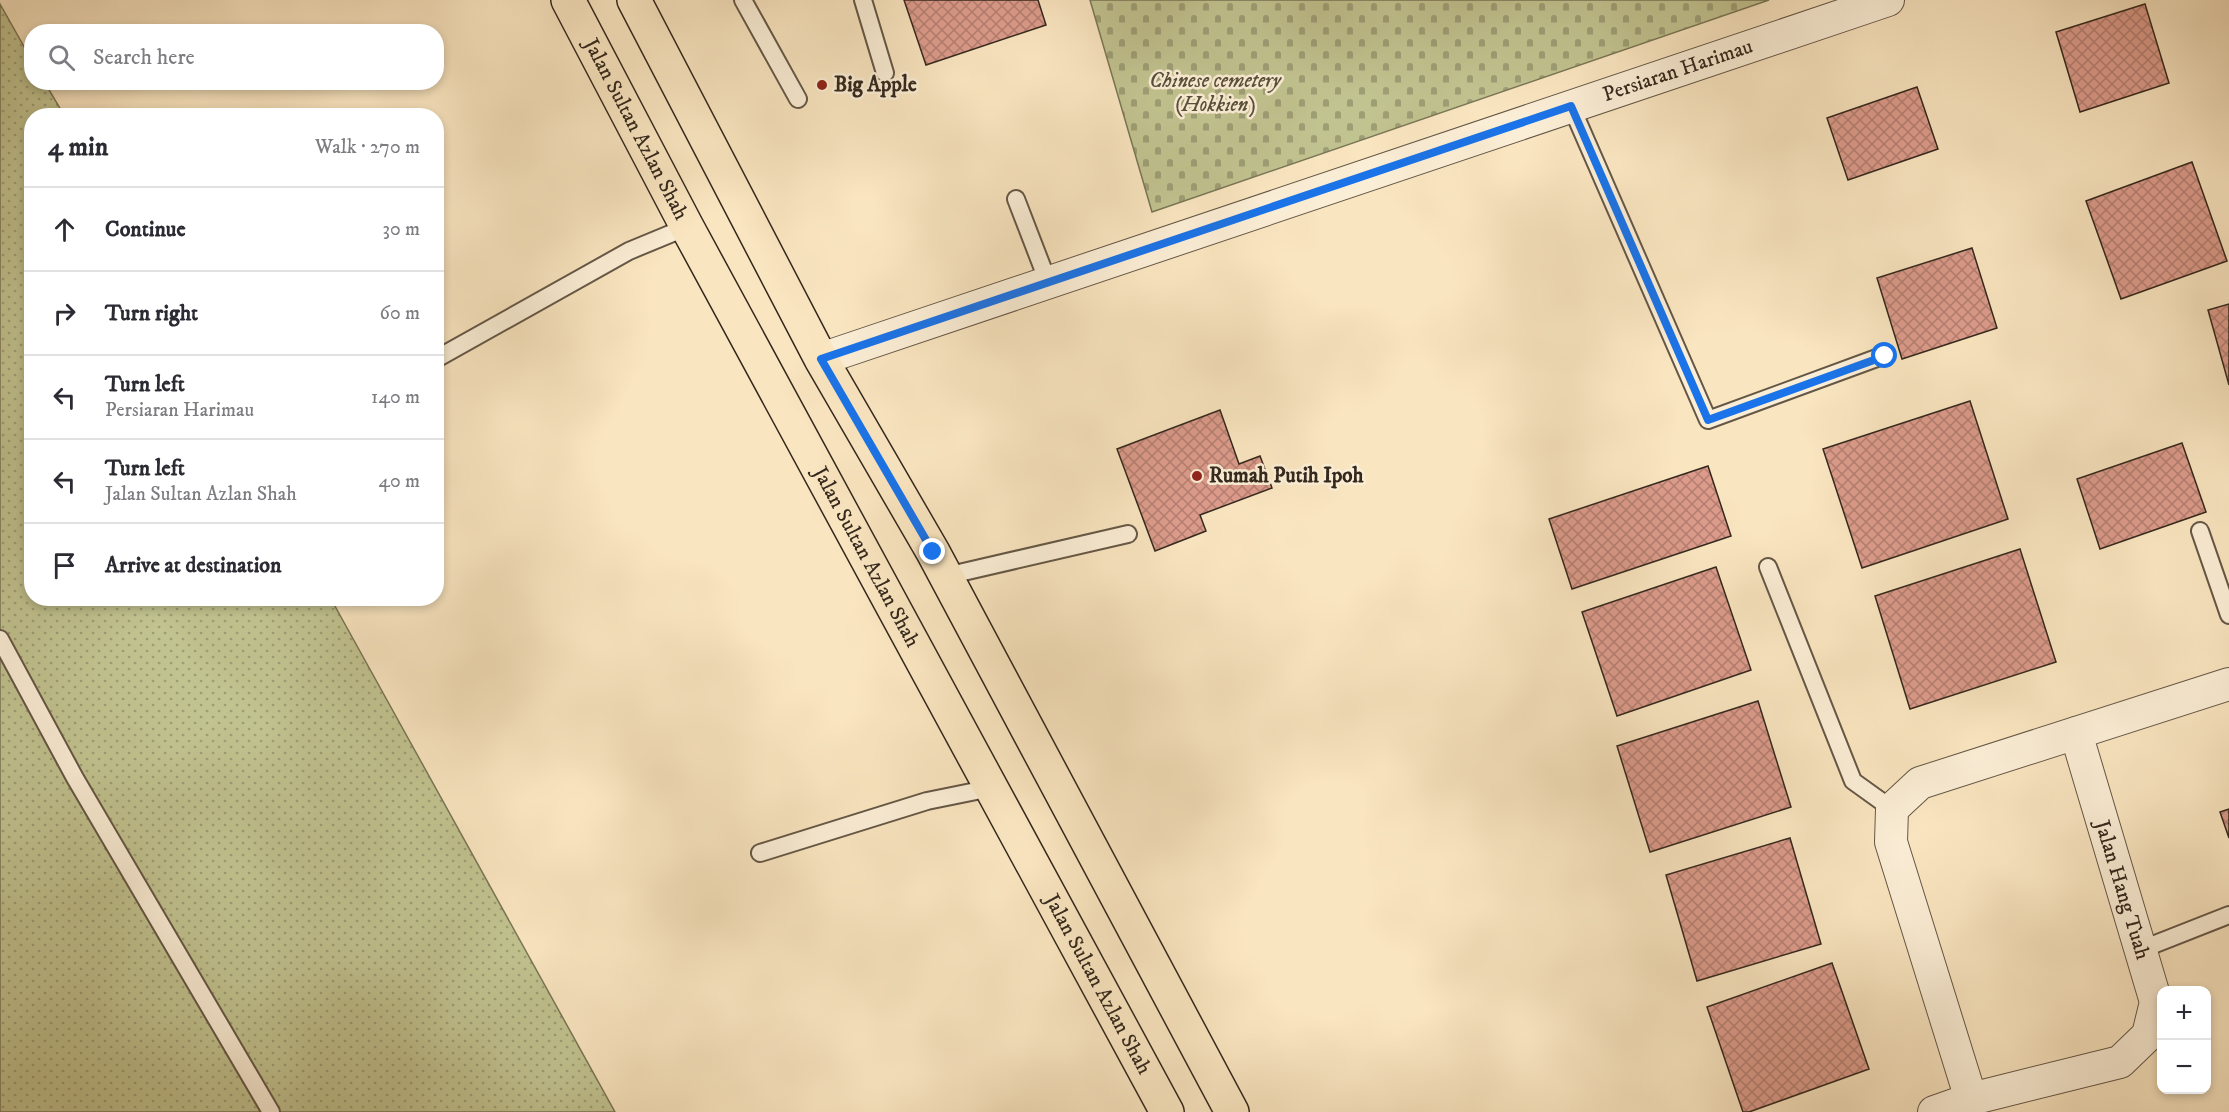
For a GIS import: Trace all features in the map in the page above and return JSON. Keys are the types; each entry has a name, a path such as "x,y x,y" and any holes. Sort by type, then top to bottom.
{"main road":[{"name":"Jalan Sultan Azlan Shah","path":"568,0 687,227 1167,1112"},
{"path":"634,0 821,359 946,576 1232,1112"}],"street":[{"name":"Persiaran Harimau","path":"821,359 1888,0"},
{"path":"1971,1099 1891,843 1892,809 1920,783 2229,684"},
{"name":"Jalan Hang Tuah","path":"1934,1112 1971,1099 2120,1062 2148,1035 2156,1002 2076,733"}],"lane":[{"path":"743,0 798,99"},
{"path":"863,0 885,73"},
{"path":"1571,106 1708,420 1885,356"},
{"path":"1016,199 1048,282"},
{"path":"444,355 629,251 687,227"},
{"path":"2200,531 2229,615"},
{"path":"946,576 1128,534"},
{"path":"1768,567 1853,781 1892,809"},
{"path":"0,639 75,778 271,1112"},
{"path":"760,853 927,801 991,788"},
{"path":"2140,950 2228,916"}],"green space":[{"name":"Chinese cemetery (Hokkien)","path":"1090,0 1769,0 1152,212"},
{"path":"0,4 24,47 24,90 49,90 60,108 24,108 24,606 335,606 615,1112 0,1112"}],"building":[{"path":"904,0 1038,0 1046,25 926,65"},
{"path":"2145,4 2169,83 2080,112 2056,32"},
{"path":"1917,87 1938,149 1848,180 1827,118"},
{"path":"2192,162 2227,261 2121,299 2086,201"},
{"path":"1972,248 1997,328 1902,359 1877,278"},
{"path":"2229,304 2229,385 2208,310"},
{"path":"1970,401 2008,519 1862,568 1823,449"},
{"name":"Rumah Putih Ipoh","path":"1220,410 1239,464 1260,456 1272,488 1200,515 1206,531 1155,551 1117,449"},
{"path":"2182,443 2206,512 2100,549 2077,479"},
{"path":"1708,466 1731,536 1572,589 1549,519"},
{"path":"2020,549 2056,662 1910,709 1875,596"},
{"path":"1716,567 1751,670 1617,716 1582,612"},
{"path":"1758,701 1791,807 1650,852 1617,746"},
{"path":"2229,809 2229,838 2220,812"},
{"path":"1790,838 1821,944 1697,981 1666,875"},
{"path":"1832,963 1869,1069 1749,1112 1743,1112 1707,1007"}],"place":[{"name":"Big Apple","path":"822,85"},
{"name":"Rumah Putih Ipoh","path":"1197,476"}],"route":[{"path":"933,552 821,359 1571,106 1708,420 1885,356"}]}
